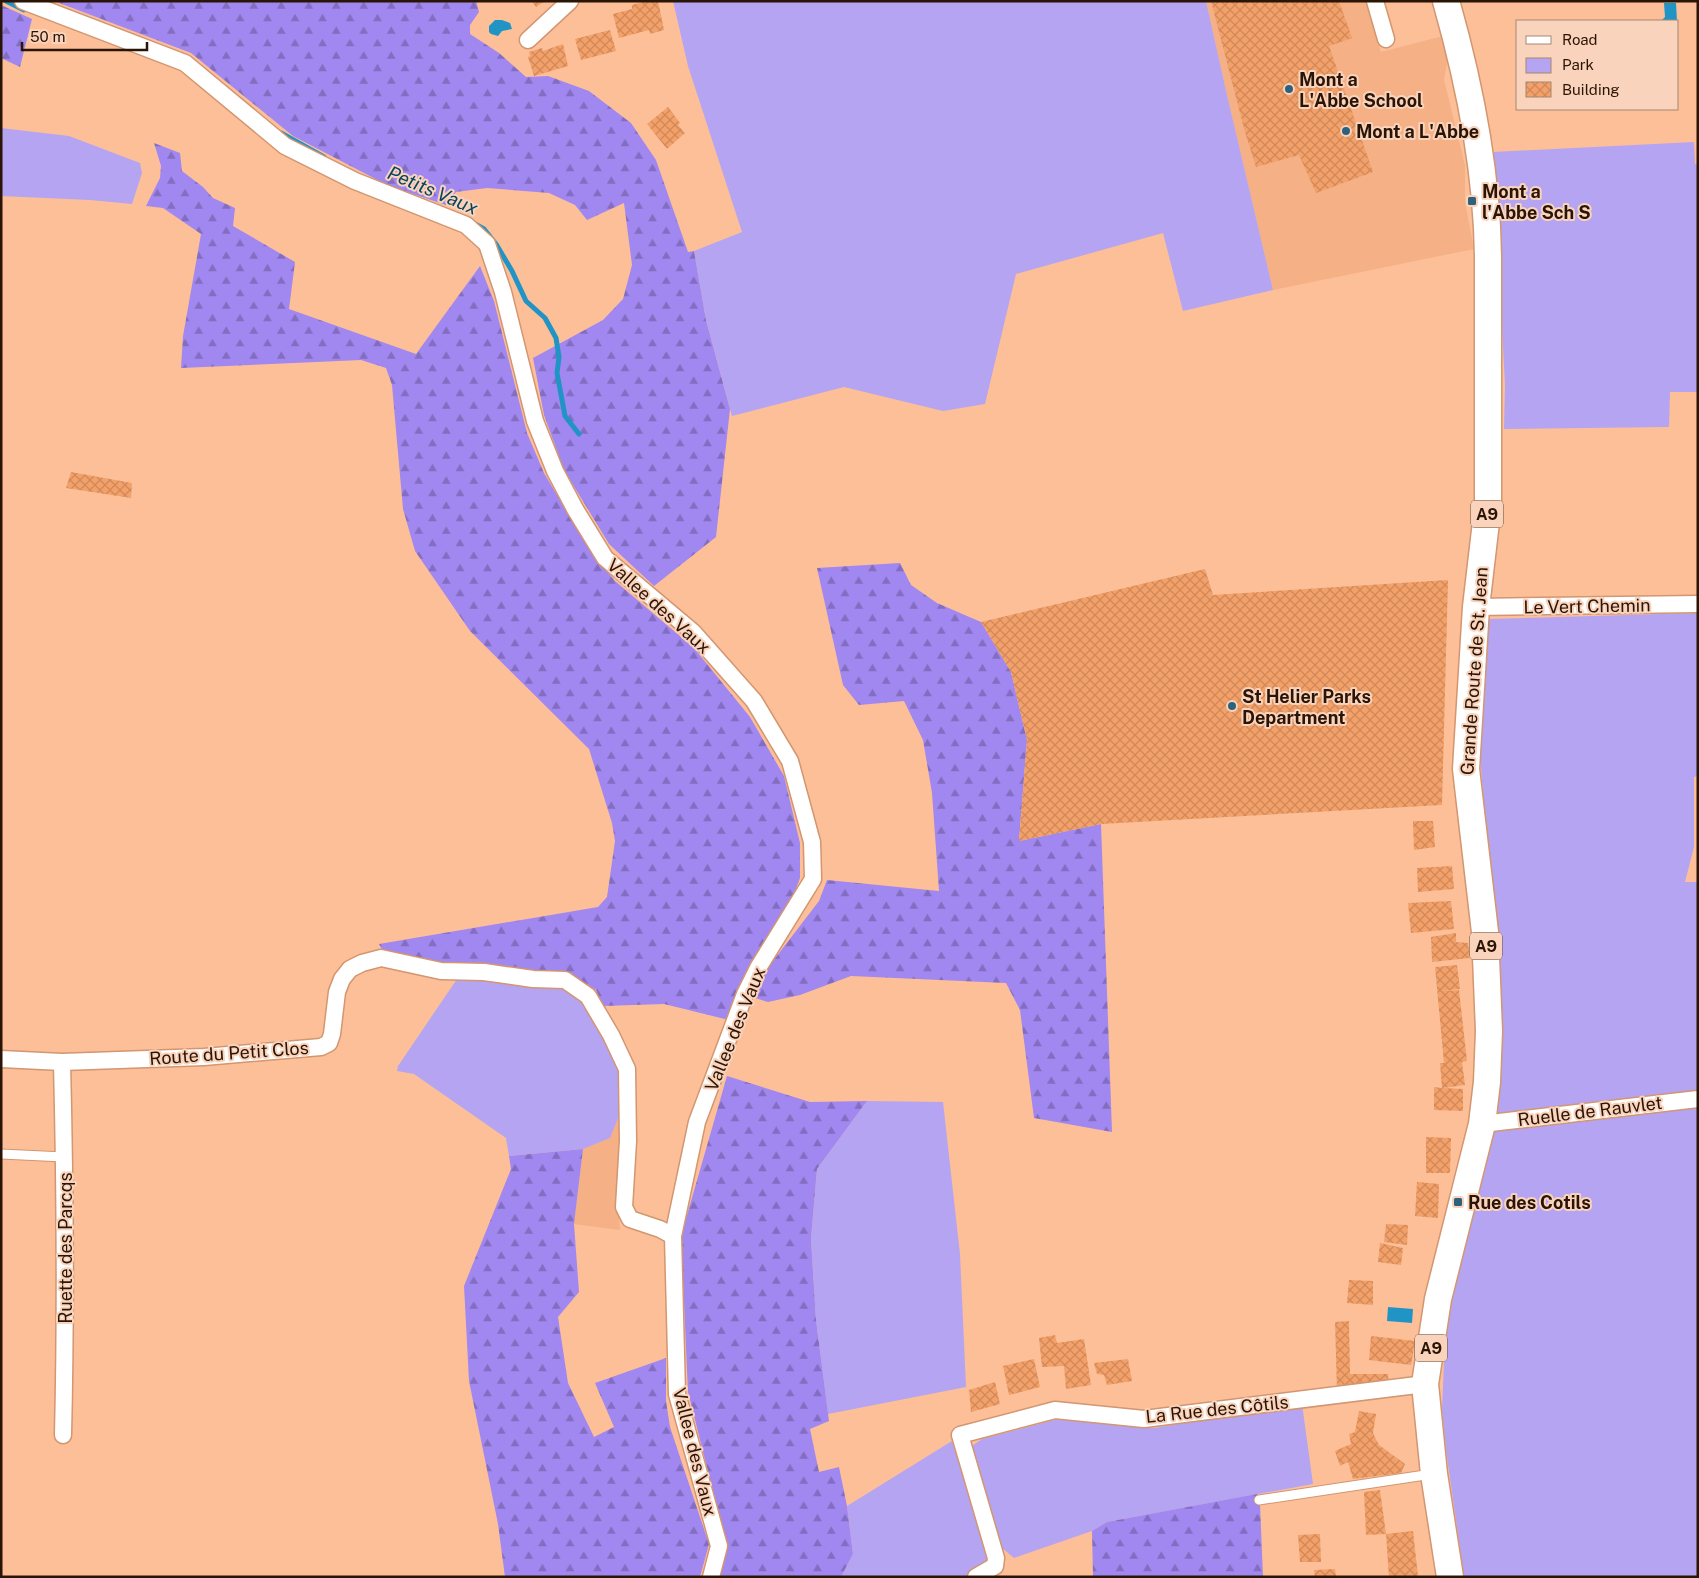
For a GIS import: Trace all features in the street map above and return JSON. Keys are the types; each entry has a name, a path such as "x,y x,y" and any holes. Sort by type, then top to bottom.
{"main road":[{"name":"Grande Route de St. Jean","path":"1446,1 1474,111 1487,223 1488,505 1476,607 1466,769 1485,932 1489,1031 1487,1082 1482,1124 1438,1299 1426,1384 1434,1474 1450,1577"}],"street":[{"name":"Vallee des Vaux","path":"24,1 185,63 285,146 355,181 466,225 487,244 503,292 535,421 555,471 576,509 605,558 693,632 754,700 790,761 812,842 812,879 758,968 745,994 697,1122 673,1236 677,1394 719,1546 711,1577"},
{"path":"528,40 570,1"},
{"path":"1375,1 1386,39"},
{"name":"Le Vert Chemin","path":"1476,607 1698,604"},
{"name":"Route du Petit Clos","path":"1,1059 62,1062 204,1057 321,1047 329,1043 332,1034 337,992 342,979 350,969 362,963 381,958 441,971 484,972 533,979 565,980 588,996 611,1035 627,1068 628,1141 624,1206 630,1219 660,1229 673,1236"},
{"name":"Ruette des Parcqs","path":"62,1062 66,1313 63,1435"},
{"name":"Ruelle de Rauvlet","path":"1482,1124 1698,1098"},
{"name":"La Rue des Côtils","path":"976,1577 995,1566 996,1558 960,1435 1055,1410 1144,1419 1426,1384"}],"lane":[{"path":"1,1154 64,1157"},
{"path":"1259,1500 1434,1474"}],"shaded area":[{"name":"Mont a L'Abbe","path":"1206,1 1366,1 1381,52 1443,36 1448,57 1444,80 1465,165 1465,202 1474,249 1273,290"},
{"path":"624,1112 618,1207 620,1230 574,1224 583,1149 609,1138 620,1113"}],"green space":[{"path":"54,1 476,1 479,12 470,25 470,34 499,53 526,77 548,76 589,91 631,123 656,160 688,252 694,251 706,320 730,409 716,537 654,586 609,544 564,470 544,415 533,358 603,320 623,299 632,265 624,203 587,220 575,205 549,193 487,188 456,192 446,205 389,186 293,136 191,53"},
{"path":"673,1 1206,1 1273,290 1183,311 1163,233 1016,274 985,404 943,411 844,387 732,416 706,320 694,251 742,232 688,66"},
{"path":"1,5 32,19 20,67 1,58"},
{"path":"1,128 69,136 140,163 142,173 132,204 1,196"},
{"path":"1694,142 1695,164 1698,165 1698,392 1670,392 1669,427 1504,429 1505,385 1493,152"},
{"path":"154,143 180,153 182,171 203,187 213,198 235,208 233,226 295,262 289,309 416,354 480,266 494,301 527,433 544,473 589,549 615,581 694,648 750,717 784,776 800,843 800,878 793,897 751,962 735,996 729,1020 664,1004 603,1006 596,990 566,971 539,972 445,964 384,953 379,944 598,907 607,897 615,841 612,823 589,749 470,631 415,551 403,509 392,385 386,368 361,360 181,368 183,336 201,234 163,208 146,206 160,178 161,166"},
{"path":"900,563 911,585 937,603 981,622 1011,672 1027,740 1019,841 1101,824 1112,1132 1034,1118 1020,1010 1006,983 851,976 800,995 768,1002 755,998 766,970 819,901 827,880 939,891 932,793 923,740 904,701 859,705 843,685 817,568"},
{"path":"1698,613 1698,776 1694,777 1694,847 1685,882 1698,882 1698,1577 1464,1577 1442,1409 1446,1315 1458,1262 1491,895 1480,755 1488,619"},
{"path":"457,979 563,986 583,999 620,1071 620,1113 610,1138 583,1149 509,1156 506,1138 414,1074 397,1071 398,1066"},
{"path":"727,1076 810,1102 867,1101 817,1169 811,1239 816,1320 829,1421 810,1429 819,1472 839,1467 847,1506 853,1554 841,1577 719,1577 727,1547 688,1392 681,1236"},
{"path":"867,1101 943,1102 960,1254 966,1387 828,1414 816,1320 811,1239 817,1169"},
{"path":"583,1149 574,1224 579,1292 558,1317 568,1383 594,1437 614,1427 595,1383 666,1358 666,1401 670,1427 709,1544 700,1577 505,1577 498,1524 469,1381 464,1286 511,1169 509,1156"},
{"path":"1302,1404 1313,1484 1107,1522 1092,1531 1014,1558 1001,1547 969,1448 982,1439 1070,1416 1154,1428"},
{"path":"952,1441 987,1548 987,1564 964,1577 841,1577 853,1554 847,1506"},
{"path":"1257,1494 1260,1504 1263,1577 1093,1577 1092,1531 1107,1522"}],"water":[{"path":"1664,3 1676,3 1677,20 1662,20 1665,17"},
{"path":"495,20 510,23 512,29 502,31 498,36 491,34 489,26"},
{"path":"1388,1307 1413,1309 1412,1323 1387,1321"}],"building":[{"path":"532,1 545,1 536,7"},
{"path":"647,1 658,1 664,30 650,34 649,30 619,38 613,14 632,9 632,5"},
{"name":"Mont a L'Abbe School","path":"1211,1 1339,1 1352,38 1329,46 1373,172 1316,193 1299,155 1256,167"},
{"path":"610,30 616,51 581,60 575,39"},
{"path":"563,44 568,66 534,76 528,57 530,56 529,52 542,48 543,51"},
{"path":"668,107 685,133 667,149 647,124"},
{"path":"71,472 132,483 131,498 66,488"},
{"name":"St Helier Parks Department","path":"1205,569 1213,595 1448,580 1442,805 1101,824 1019,841 1027,740 1011,672 981,622"},
{"path":"1413,821 1433,821 1435,847 1414,850"},
{"path":"1452,866 1454,889 1418,892 1417,868"},
{"path":"1451,901 1454,929 1411,933 1408,903"},
{"path":"1456,933 1456,942 1468,943 1470,958 1432,962 1431,937"},
{"path":"1457,965 1460,989 1440,991 1459,990 1467,1061 1462,1062 1465,1085 1443,1088 1463,1089 1463,1111 1434,1110 1434,1087 1442,1088 1440,1063 1444,1063 1435,967"},
{"path":"1426,1137 1451,1138 1450,1173 1426,1173"},
{"path":"1417,1182 1439,1184 1438,1218 1415,1216"},
{"path":"1386,1224 1408,1225 1407,1245 1384,1242"},
{"path":"1380,1243 1403,1248 1401,1265 1378,1262"},
{"path":"1349,1280 1373,1281 1373,1305 1347,1303"},
{"path":"1349,1321 1350,1374 1388,1374 1389,1385 1337,1391 1335,1322"},
{"path":"1055,1335 1057,1343 1084,1339 1091,1385 1066,1389 1064,1366 1042,1367 1039,1338"},
{"path":"1371,1336 1415,1341 1411,1365 1369,1360"},
{"path":"1034,1359 1040,1387 1009,1395 1003,1366"},
{"path":"1128,1359 1132,1381 1107,1385 1104,1375 1097,1374 1094,1363"},
{"path":"995,1382 1000,1404 971,1412 969,1390"},
{"path":"1359,1411 1376,1414 1373,1433 1379,1445 1405,1464 1401,1473 1353,1479 1348,1462 1340,1466 1335,1451 1351,1444 1349,1434 1355,1432"},
{"path":"1380,1490 1386,1534 1366,1535 1364,1492"},
{"path":"1413,1531 1418,1576 1389,1577 1386,1534"},
{"path":"1320,1534 1321,1562 1300,1562 1298,1535"},
{"path":"1335,1569 1336,1577 1315,1577 1314,1570"}],"waterway":[{"name":"Petits Vaux","path":"6,1 24,10"},
{"name":"Petits Vaux","path":"281,133 324,157"},
{"name":"Petits Vaux","path":"475,224 484,229 496,244 512,271 526,301 545,318 556,338 559,357 557,373 565,416 579,434"}],"place":[{"name":"Mont a L'Abbe School","path":"1289,89"},
{"name":"Mont a L'Abbe","path":"1346,131"},
{"name":"Mont a l'Abbe Sch S","path":"1472,201"},
{"name":"St Helier Parks Department","path":"1232,706"},
{"name":"Rue des Cotils","path":"1458,1202"}]}
